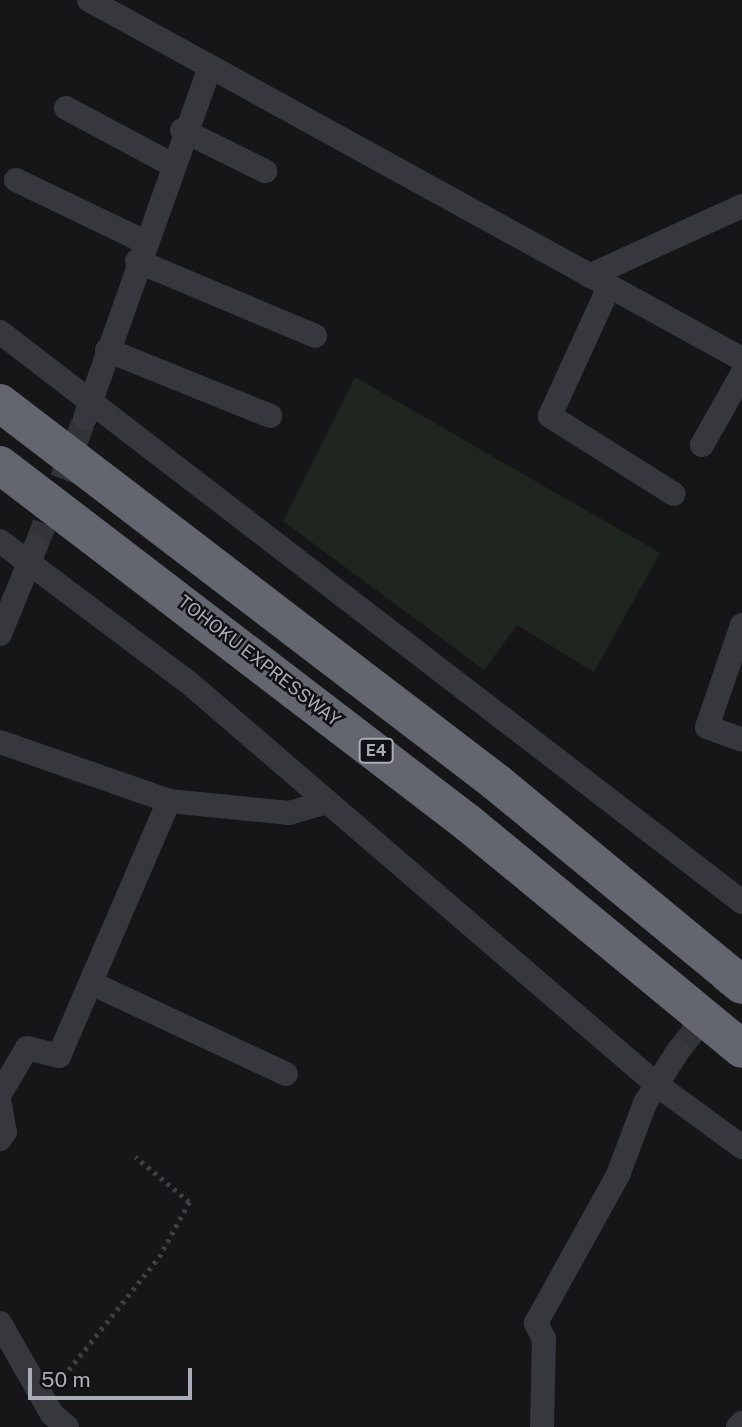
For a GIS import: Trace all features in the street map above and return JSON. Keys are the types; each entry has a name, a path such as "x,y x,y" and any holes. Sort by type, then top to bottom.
{"highway":[{"path":"0,403 453,748 742,985"},
{"name":"TOHOKU EXPRESSWAY","path":"0,465 468,823 742,1049"}],"street":[{"path":"89,0 742,359"},
{"path":"88,409 182,130 210,67"},
{"path":"66,108 171,164"},
{"path":"182,130 265,170"},
{"path":"16,180 140,251 315,336"},
{"path":"674,494 551,416 599,282 742,206"},
{"path":"0,332 88,409 742,902"},
{"path":"107,349 270,416"},
{"path":"702,445 742,373"},
{"path":"0,541 32,554 188,682 656,1084 742,1147"},
{"path":"0,634 32,554"},
{"path":"742,625 707,727 742,740"},
{"path":"0,742 169,801 289,813 327,802"},
{"path":"0,1094 27,1048 59,1056 169,801"},
{"path":"91,983 286,1073"},
{"path":"541,1427 544,1339 536,1323 618,1175 656,1084 678,1051"},
{"path":"0,1105 5,1132 0,1139"},
{"path":"0,1323 54,1417"},
{"path":"738,1427 742,1423"}],"path":[{"path":"54,1417 159,1257 188,1202 135,1157"}],"shaded area":[{"path":"355,377 660,553 594,672 517,625 484,670 283,521"}],"tunnel":[{"path":"36,546 85,418"},
{"path":"678,1051 742,970"}]}
